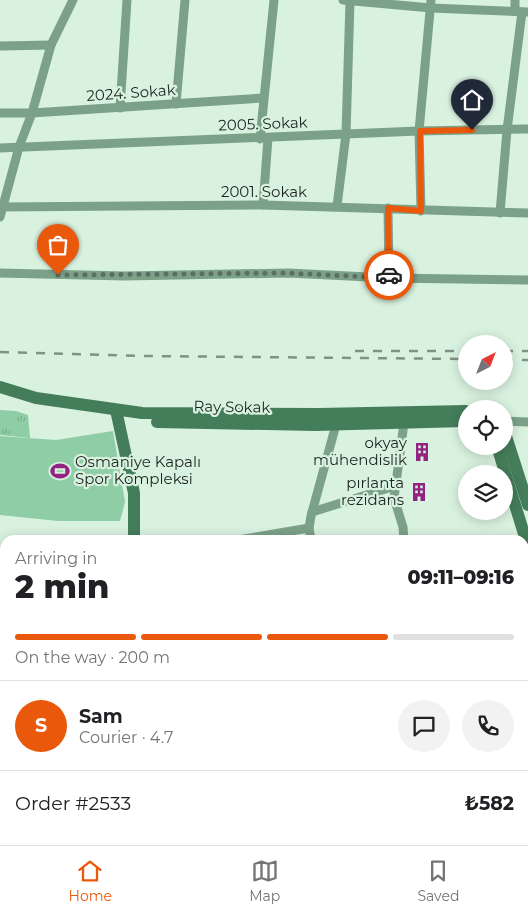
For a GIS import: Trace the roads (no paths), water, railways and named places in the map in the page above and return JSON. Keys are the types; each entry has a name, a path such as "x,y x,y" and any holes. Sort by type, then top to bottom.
{"street":[{"path":"0,218 19,147 32,113 51,45 73,0"},
{"path":"120,108 127,0"},
{"path":"176,104 185,0"},
{"path":"262,205 263,98 274,0"},
{"path":"343,0 431,4 522,12"},
{"path":"500,213 507,130 522,12 515,0"},
{"path":"337,206 346,134 350,1"},
{"path":"421,211 420,131 431,4"},
{"path":"0,46 51,45"},
{"name":"2024. Sokak","path":"0,113 120,108 263,98"},
{"name":"2005. Sokak","path":"0,148 420,131 528,129"},
{"name":"2001. Sokak","path":"2,207 262,205 528,213"},
{"path":"388,208 389,278"},
{"path":"0,273 126,276 288,273 389,278 528,280"},
{"path":"0,386 36,398 117,415 134,493 134,535"},
{"name":"Ray Sokak","path":"0,395 36,406 224,424 338,419 404,424 458,421"},
{"path":"310,535 309,528 312,512 338,419 458,412"},
{"path":"513,421 528,422"},
{"path":"404,424 394,498 404,535"},
{"path":"500,455 524,535"},
{"path":"512,455 528,505"},
{"path":"312,512 395,486"},
{"path":"268,535 309,528"}],"railway":[{"path":"355,351 458,351"},
{"path":"513,351 528,351"},
{"path":"0,352 140,356 458,359"},
{"path":"513,360 528,360"}],"place":[{"name":"okyay mühendislik","path":"422,452"},
{"name":"Osmaniye Kapalı Spor Kompleksi","path":"60,471"},
{"name":"pırlanta rezidans","path":"419,492"}]}
